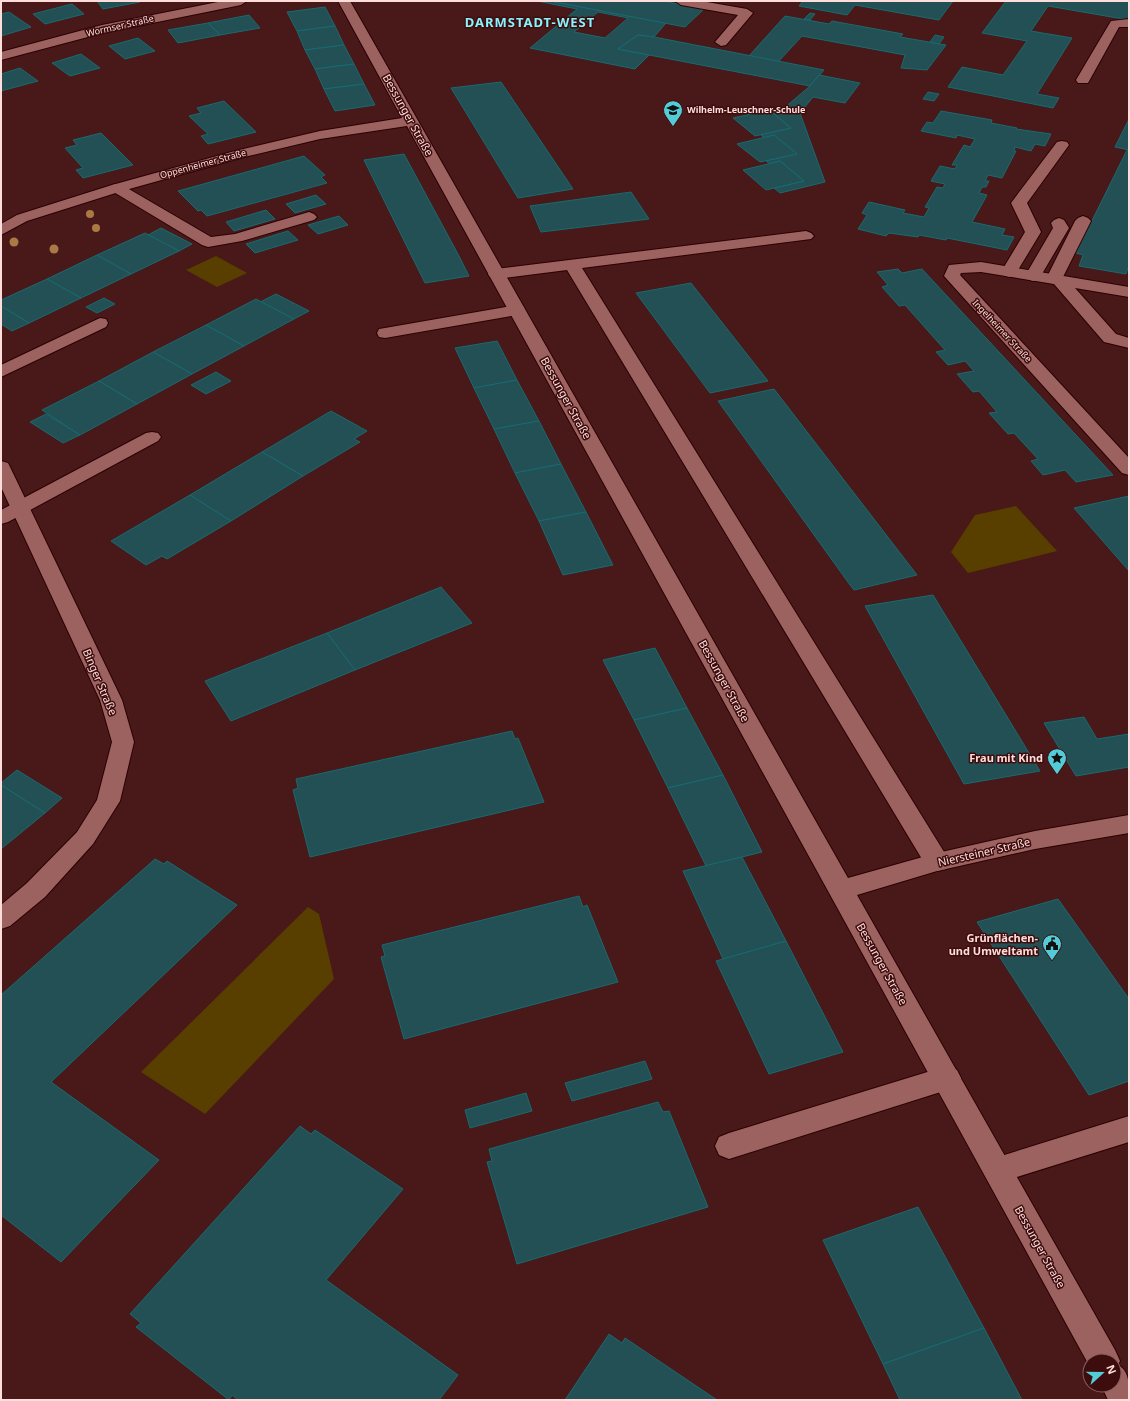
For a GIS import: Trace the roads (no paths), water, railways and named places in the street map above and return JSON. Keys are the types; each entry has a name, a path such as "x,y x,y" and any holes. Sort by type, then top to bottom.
{"street":[{"name":"Wormser Straße","path":"1,56 102,29 241,1"},
{"name":"Bessunger Straße","path":"344,1 1100,1353"},
{"path":"681,1 747,13 722,42"},
{"path":"1083,80 1115,24 1129,23"},
{"name":"Oppenheimer Straße","path":"1,230 22,218 117,188 240,154 320,135 411,121"},
{"path":"1009,272 1033,232 1019,203 1062,145"},
{"path":"117,188 208,242 237,238 310,217"},
{"path":"1083,221 1056,280 1110,338 1129,343"},
{"path":"1033,276 1061,228 1059,222"},
{"path":"496,274 806,236"},
{"path":"572,264 937,862"},
{"name":"Ingelheimer Straße","path":"1129,292 981,267 955,268 952,276 1129,469"},
{"path":"385,333 517,310"},
{"path":"1,372 100,323"},
{"path":"1,518 152,437"},
{"name":"Binger Straße","path":"1,467 111,700 123,742 108,801 85,838 36,890 1,919"},
{"name":"Niersteiner Straße","path":"841,890 937,862 1035,840 1129,824"},
{"path":"729,1146 947,1078"},
{"path":"998,1170 1129,1129"}],"place":[{"name":"Wilhelm-Leuschner-Schule","path":"673,127"},
{"name":"Frau mit Kind","path":"1057,775"},
{"name":"Grünflächen- und Umweltamt","path":"1052,961"}],"district":[{"name":"DARMSTADT-WEST","path":"530,22"}]}
